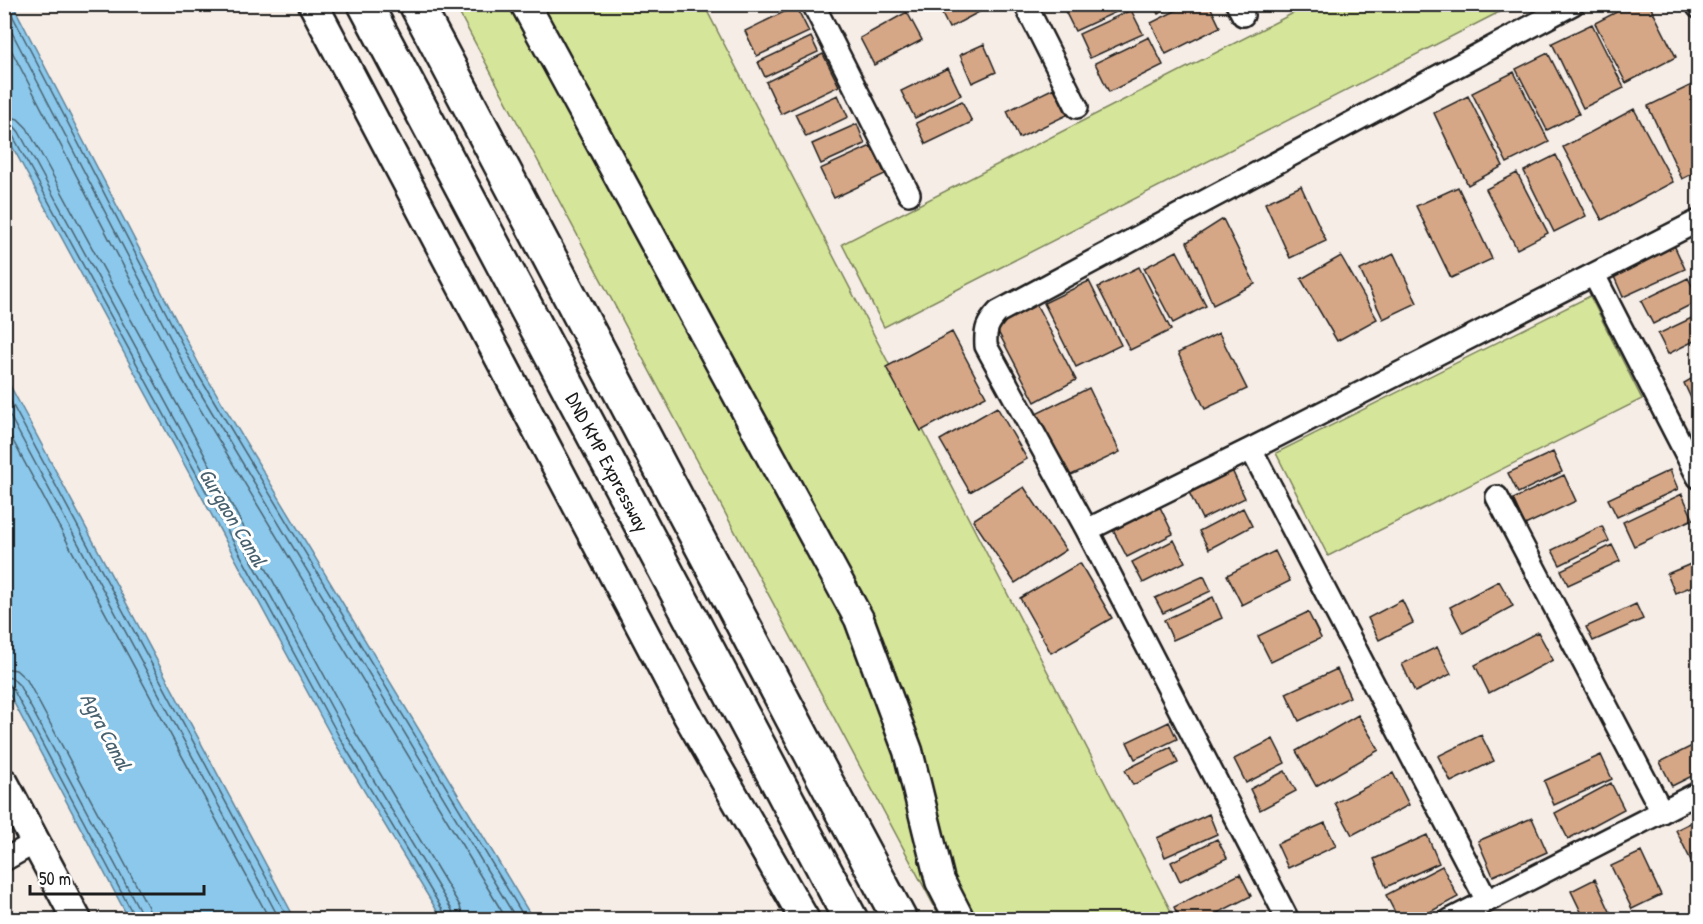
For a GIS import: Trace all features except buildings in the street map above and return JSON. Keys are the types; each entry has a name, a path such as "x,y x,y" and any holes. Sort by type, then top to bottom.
{"highway":[{"name":"DND KMP Expressway","path":"365,4 851,920"},
{"path":"416,4 900,920"}],"street":[{"path":"313,4 688,716 804,920"},
{"path":"525,4 859,619 908,751 940,881 960,920"},
{"path":"813,4 909,194"},
{"path":"1025,4 1077,107"},
{"path":"1288,920 1087,530 986,346 985,333 988,322 998,312 1573,4"},
{"path":"1087,530 1698,221"},
{"path":"1594,275 1698,477"},
{"path":"1251,449 1487,901"},
{"path":"1497,497 1662,812"},
{"path":"4,783 77,920"},
{"path":"1450,920 1698,793"},
{"path":"4,860 36,842"}],"green space":[{"path":"455,5 704,5 1175,919 941,919"},
{"path":"1309,5 1513,5 884,327 842,244"},
{"path":"1590,296 1642,399 1328,556 1276,453"}],"water":[{"name":"Gurgaon Canal","path":"4,5 13,5 201,368 533,919 442,919 335,743 5,133"},
{"name":"Agra Canal","path":"5,376 295,919 129,919 5,686"}]}
